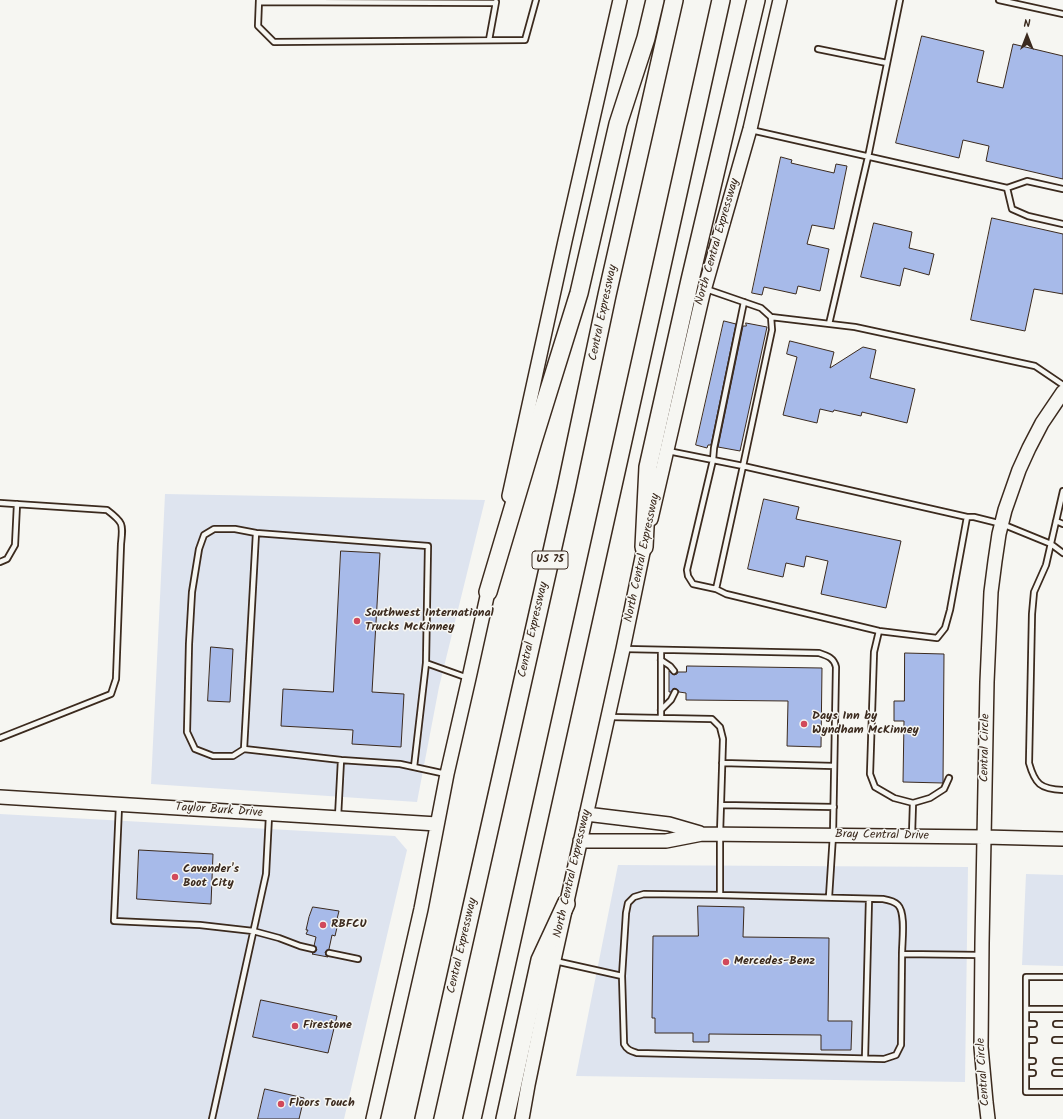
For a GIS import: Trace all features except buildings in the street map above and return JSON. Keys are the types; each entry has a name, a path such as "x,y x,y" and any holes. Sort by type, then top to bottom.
{"highway":[{"path":"488,592 579,293 618,124 646,38 655,0"},
{"name":"Central Expressway","path":"424,1119 566,489 674,0"},
{"path":"472,1119 721,0"},
{"path":"644,547 648,467 690,280 756,0"},
{"path":"505,1119 540,960 566,904"}],"main road":[{"path":"373,1119 420,909 447,774 620,0"},
{"name":"North Central Expressway","path":"522,1119 566,904 666,451 704,288 750,130 780,0"},
{"name":"Central Circle","path":"988,1119 981,1047 987,682 991,592 995,561 1005,510 1019,470 1042,423 1063,392"},
{"name":"Taylor Burk Drive","path":"0,797 438,824"},
{"name":"Bray Central Drive","path":"586,814 669,824 702,834"},
{"name":"Bray Central Drive","path":"580,841 666,841 702,834 1063,839"}],"lane":[{"path":"489,40 496,1 259,1 258,26 274,42 525,40 536,0"},
{"path":"829,324 868,157 900,0"},
{"path":"999,0 1063,14"},
{"path":"818,49 887,64"},
{"path":"750,130 1007,188 1027,181 1063,189"},
{"path":"1007,188 1012,209 1028,216 1063,224"},
{"path":"704,288 761,308 770,317 772,330 716,589"},
{"path":"744,302 714,448 713,460 687,570 688,576 694,584 716,589 726,594 879,631 937,638 945,628 950,610 967,517"},
{"path":"770,317 855,327 1035,366 1063,385"},
{"path":"666,451 743,466 1002,524 1050,544 1063,553"},
{"path":"1063,490 1046,565 1034,592 1029,763 1033,776 1040,785 1053,790 1063,790"},
{"path":"0,503 107,510 117,517 123,526 116,679 111,694 0,738"},
{"path":"0,562 6,559 15,545 17,504"},
{"path":"1056,521 1063,524"},
{"path":"414,767 426,662 428,546 256,533 235,529 214,529 204,535 199,549 192,592 190,621 187,732 195,749 213,756 233,756 244,749 341,760 400,764 414,767 447,774"},
{"path":"244,749 256,533"},
{"path":"879,631 874,652 870,774 875,787 894,798 914,803 930,798 944,788 949,778"},
{"path":"623,649 819,653 828,656 834,662 836,667 834,807 829,897"},
{"path":"661,718 662,650"},
{"path":"662,660 670,666 674,672"},
{"path":"426,662 469,678"},
{"path":"661,710 671,700 674,692"},
{"path":"608,717 712,719 720,727 723,739 720,895"},
{"path":"338,818 341,760"},
{"path":"722,763 834,766"},
{"path":"912,836 914,803"},
{"path":"119,805 114,921 200,925 253,931 314,949"},
{"path":"721,805 834,807"},
{"path":"212,1119 266,874 269,814"},
{"path":"644,894 720,895 869,898 893,901 899,906 903,915 901,1045 896,1055 884,1059 637,1053 626,1048 624,1044 622,976 628,903 634,897 644,894"},
{"path":"865,1058 869,898"},
{"path":"329,953 358,959"},
{"path":"902,954 982,955"},
{"path":"554,960 622,976"},
{"path":"1063,977 1026,977 1026,1092 1063,1092"},
{"path":"1026,1009 1063,1009"},
{"path":"1026,1024 1034,1024"},
{"path":"1056,1024 1063,1024"},
{"path":"1026,1040 1034,1040"},
{"path":"1055,1040 1063,1040"},
{"path":"1026,1061 1033,1061"},
{"path":"1056,1061 1063,1061"},
{"path":"1026,1073 1033,1073"},
{"path":"1055,1073 1063,1073"}],"shaded area":[{"path":"165,494 485,500 439,687 417,802 151,784"},
{"path":"0,814 395,836 407,850 344,1119 0,1119"},
{"path":"618,865 968,867 965,1082 576,1076"},
{"path":"1026,874 1063,875 1063,966 1022,965"}],"place":[{"name":"Southwest International Trucks McKinney","path":"357,621"},
{"name":"Days Inn by Wyndham McKinney","path":"804,724"},
{"name":"Cavender's Boot City","path":"175,877"},
{"name":"RBFCU","path":"323,925"},
{"name":"Mercedes-Benz","path":"726,962"},
{"name":"Firestone","path":"295,1026"},
{"name":"Floors Touch","path":"281,1104"}]}
